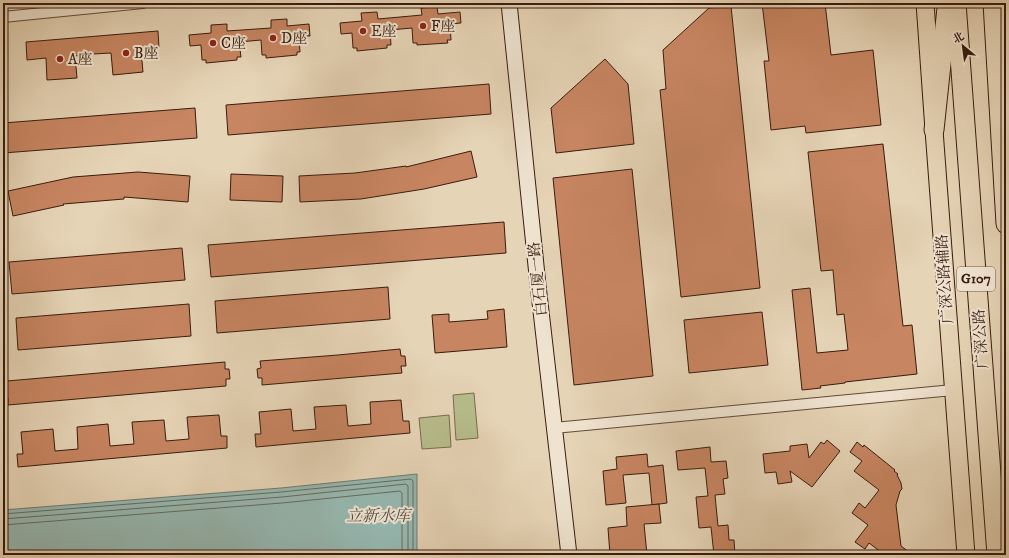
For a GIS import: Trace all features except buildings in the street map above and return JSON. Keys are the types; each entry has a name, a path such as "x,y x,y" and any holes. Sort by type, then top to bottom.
{"highway":[{"path":"934,130 948,3"},
{"name":"广深公路","path":"956,3 997,555"},
{"path":"994,3 1006,224"}],"main road":[{"name":"广深公路辅路","path":"925,3 966,555"}],"street":[{"path":"3,18 142,3"},
{"name":"白石厦一路","path":"509,3 569,555"},
{"path":"554,428 953,390"}],"green space":[{"path":"474,393 478,438 456,440 453,395"},
{"path":"449,415 451,447 422,449 419,418"}],"water":[{"name":"立新水库","path":"417,474 417,555 3,555 3,510 281,488"}],"place":[{"name":"F座","path":"423,26"},
{"name":"E座","path":"363,31"},
{"name":"D座","path":"273,38"},
{"name":"C座","path":"213,43"},
{"name":"B座","path":"126,53"},
{"name":"A座","path":"60,59"}]}
